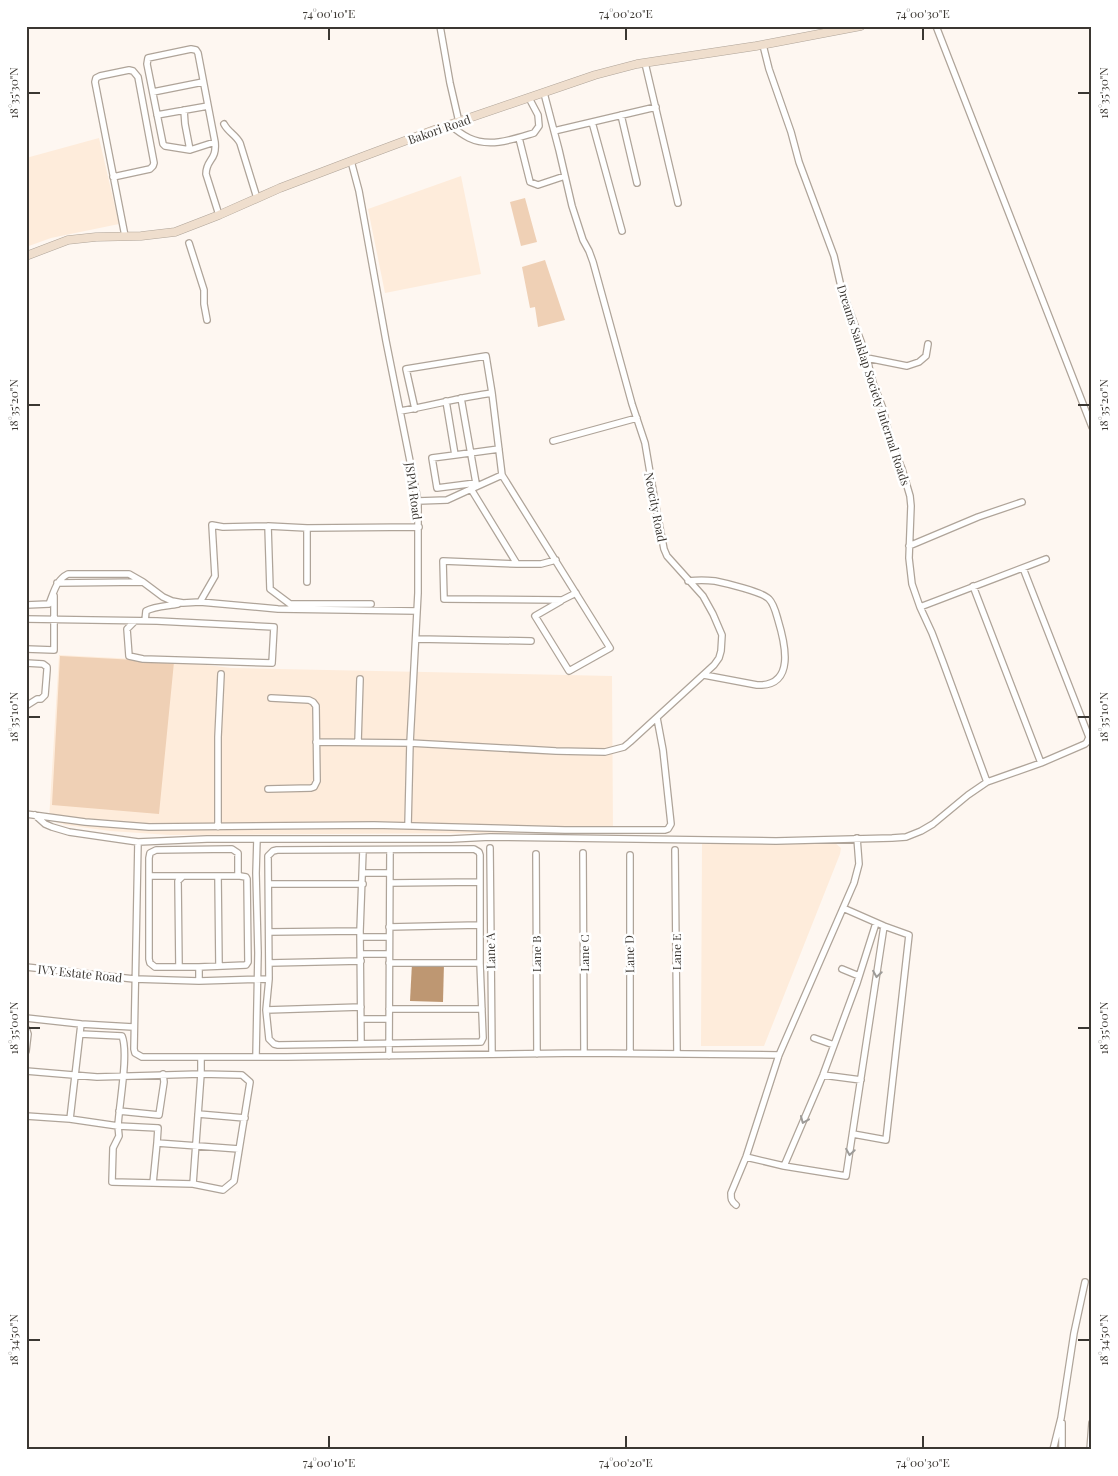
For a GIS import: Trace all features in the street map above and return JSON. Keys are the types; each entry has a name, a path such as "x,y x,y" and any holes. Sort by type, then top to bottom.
{"street":[{"path":"440,26 459,122"},
{"name":"Bakori Road","path":"26,256 68,240 175,232 351,161 595,75 645,62 763,45 861,26"},
{"path":"936,26 1092,427"},
{"name":"Dreams Sanklap Society Internal Roads","path":"763,45 769,70 791,132 799,162 834,256 842,291 867,358 890,438 910,496 909,546 912,584 987,782"},
{"path":"215,142 190,150 165,146 163,144 147,64 148,58 191,49 196,50 208,106 215,142 216,151 206,168 206,174 219,215"},
{"path":"645,62 678,203"},
{"path":"113,177 150,169 154,163 138,77 129,70 100,76 94,82 113,177 125,236"},
{"path":"153,92 203,82"},
{"name":"Neocity Road","path":"316,742 410,743 556,752 605,752 624,747 719,658 722,636 713,614 703,596 667,556 664,549 645,443 593,262 574,214 544,93"},
{"path":"450,125 468,138 480,142 493,143 534,133 539,126 538,115 528,98"},
{"path":"157,115 208,106"},
{"path":"554,131 656,107"},
{"path":"184,110 190,150"},
{"path":"621,115 637,183"},
{"path":"592,122 622,232"},
{"path":"224,124 240,143 257,198"},
{"path":"519,138 530,182 538,185 565,176"},
{"name":"JSPM Road","path":"351,161 359,191 418,501 418,593 410,743 408,826"},
{"path":"189,242 204,290 207,320"},
{"path":"867,358 907,366 920,362 926,356 928,344"},
{"path":"415,409 406,369 486,356 502,475 556,560 610,648 569,671 535,616 576,593"},
{"path":"400,411 492,393"},
{"path":"461,398 471,453 474,486 517,564"},
{"path":"446,401 455,455"},
{"path":"553,441 637,418"},
{"path":"474,486 437,488 432,458 499,449"},
{"path":"418,501 447,500 474,486 502,475"},
{"path":"909,546 978,517 1022,502"},
{"path":"200,602 215,576 212,525 223,527 268,526 307,528 419,527"},
{"path":"268,526 270,589 290,604 371,604"},
{"path":"307,528 307,582"},
{"path":"920,607 1046,559"},
{"path":"556,560 541,564 443,561 444,599 562,600"},
{"path":"35,815 45,824 69,832 138,842 207,839 451,839 490,837 776,841 892,838 914,834 933,824 968,794 987,782 1040,763 1085,744 1090,740 1023,568"},
{"path":"26,597 26,605 49,604 57,583 68,574 124,574 134,576 163,597 183,603"},
{"path":"688,581 717,582 768,597 773,604 785,649 783,671 770,684 764,686 704,674"},
{"path":"57,583 143,582"},
{"path":"973,586 1040,763"},
{"path":"26,649 54,650 54,591"},
{"path":"145,620 146,611 150,609 200,602 278,609 417,611"},
{"path":"26,619 145,620 274,627 272,663 150,659 129,656 127,629 135,621"},
{"path":"416,639 531,641"},
{"path":"26,663 44,664 47,667 44,696 26,706"},
{"path":"218,827 218,737 221,674"},
{"path":"358,742 360,679"},
{"path":"268,789 311,788 314,787 316,781 316,706 314,702 309,700 271,698"},
{"path":"26,814 85,822 148,827 408,826 665,830 671,824 663,750 657,718"},
{"path":"736,1205 732,1202 731,1193 746,1158 779,1055 858,871 857,838"},
{"path":"256,1057 258,979 257,839"},
{"path":"375,850 376,839"},
{"path":"138,842 133,1027 135,1053 142,1058 584,1052 779,1055"},
{"name":"Lane A","path":"490,848 492,1054"},
{"path":"474,849 479,852 483,1038 481,1042 274,1044 270,1039 266,1010 269,979 268,856 277,850 375,850 474,849"},
{"path":"149,876 246,877 248,962 246,965 199,967 156,967 150,963 149,959 149,876 150,853 156,850 232,850 238,853 238,872 240,876"},
{"path":"361,1043 360,934 363,850"},
{"path":"389,1056 390,850"},
{"name":"Lane E","path":"675,850 677,1053"},
{"name":"Lane C","path":"583,853 584,1052"},
{"name":"Lane B","path":"536,854 537,1054"},
{"name":"Lane D","path":"630,855 630,1053"},
{"path":"363,873 390,873"},
{"path":"179,967 178,881 183,876"},
{"path":"218,876 219,966"},
{"path":"390,884 479,882"},
{"path":"268,884 363,884"},
{"path":"257,908 269,907"},
{"path":"843,908 909,935 886,1140 853,1134"},
{"path":"784,1166 823,1075 859,976 876,922"},
{"path":"390,927 480,925"},
{"path":"746,1158 846,1176 884,926"},
{"path":"269,932 360,934 390,937"},
{"path":"269,962 361,958 389,954"},
{"path":"389,963 480,962"},
{"path":"199,967 199,981"},
{"name":"IVY Estate Road","path":"26,968 134,979 199,981 269,979"},
{"path":"842,969 859,976"},
{"path":"266,1010 361,1007"},
{"path":"389,1009 482,1009"},
{"path":"26,1018 133,1027"},
{"path":"362,1019 389,1019"},
{"path":"70,1119 81,1024"},
{"path":"26,1028 28,1034 26,1051"},
{"path":"26,1070 123,1077 163,1074 242,1075 250,1082 234,1181 223,1190 193,1184 112,1182 113,1148 119,1136 118,1126 123,1077 124,1042 122,1036 80,1034"},
{"path":"814,1038 834,1045"},
{"path":"193,1184 201,1058"},
{"path":"153,1183 164,1082 163,1074"},
{"path":"823,1075 861,1080"},
{"path":"119,1111 159,1115"},
{"path":"198,1114 245,1118"},
{"path":"26,1116 70,1119 118,1126 158,1128"},
{"path":"156,1143 239,1148"},
{"path":"1053,1450 1061,1418 1074,1333 1085,1282"},
{"path":"1061,1418 1063,1431 1062,1450"},
{"path":"1090,1450 1092,1423"}],"shaded area":[{"path":"99,138 119,224 51,238 26,247 26,158"},
{"path":"461,176 481,274 385,293 368,209"},
{"path":"525,198 537,242 521,246 510,202"},
{"path":"545,260 565,320 538,327 535,307 530,308 522,267"},
{"path":"59,655 174,661 231,668 612,676 613,832 170,835 110,831 66,825 49,820"},
{"path":"60,656 174,662 159,814 52,805"},
{"path":"835,843 841,848 840,854 764,1046 701,1046 702,844"},
{"path":"412,963 444,963 443,1002 410,1001"}]}
